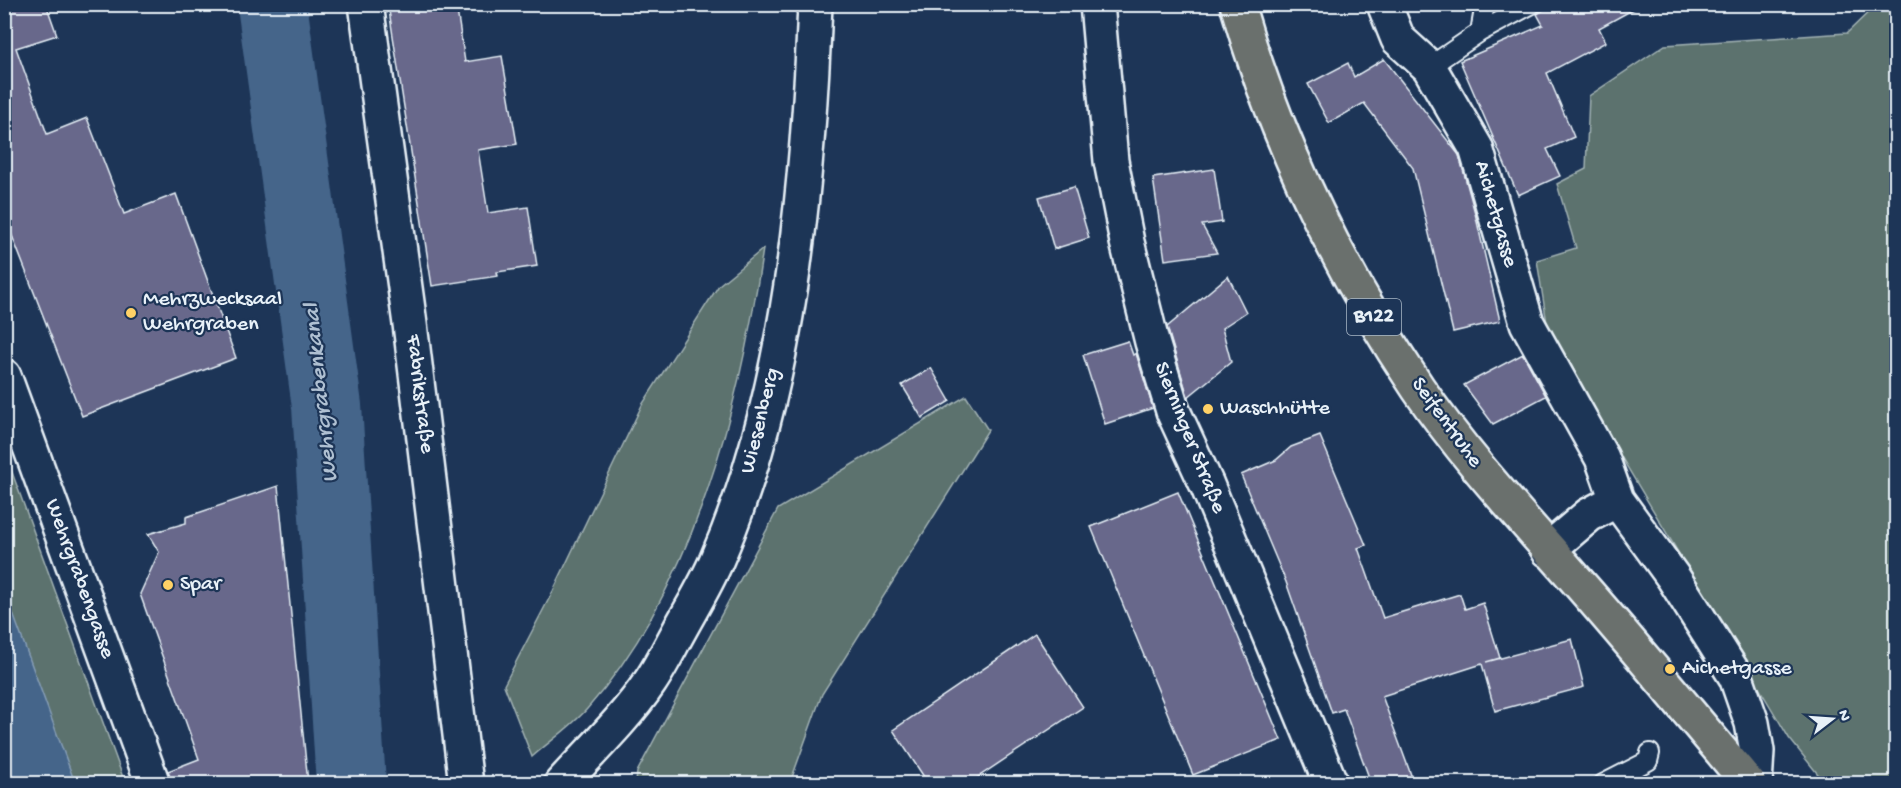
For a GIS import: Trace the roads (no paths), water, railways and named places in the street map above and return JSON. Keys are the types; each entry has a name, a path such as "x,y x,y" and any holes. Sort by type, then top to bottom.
{"main road":[{"name":"Seifentruhe","path":"1237,4 1252,58 1284,140 1325,231 1363,300 1419,389 1455,437 1548,549 1749,783"}],"street":[{"name":"Fabrikstraße","path":"366,4 410,324 466,783"},
{"name":"Wiesenberg","path":"561,783 604,738 651,681 717,558 744,488 771,390 792,264 811,110 815,4"},
{"name":"Sierninger Straße","path":"1097,4 1111,162 1152,342 1173,411 1207,485 1330,783"},
{"name":"Aichetgasse","path":"1384,4 1398,39 1429,68 1476,148 1527,323 1602,458 1617,500 1672,577 1736,676 1752,723 1756,751 1755,783"},
{"name":"Wehrgrabengasse","path":"4,376 153,783"},
{"path":"1548,549 1589,515 1617,500"}],"lane":[{"path":"1480,32 1485,4"},
{"path":"1429,68 1480,32 1532,4"},
{"path":"1603,783 1641,766 1648,761 1650,753"}],"water":[{"path":"4,589 75,783 5,783"}],"waterway":[{"name":"Wehrgrabenkanal","path":"272,4 327,406 351,784"}],"place":[{"name":"Mehrzwecksaal Wehrgraben","path":"131,313"},
{"name":"Waschhütte","path":"1208,409"},
{"name":"Spar","path":"168,585"},
{"name":"Aichetgasse","path":"1670,669"}]}
